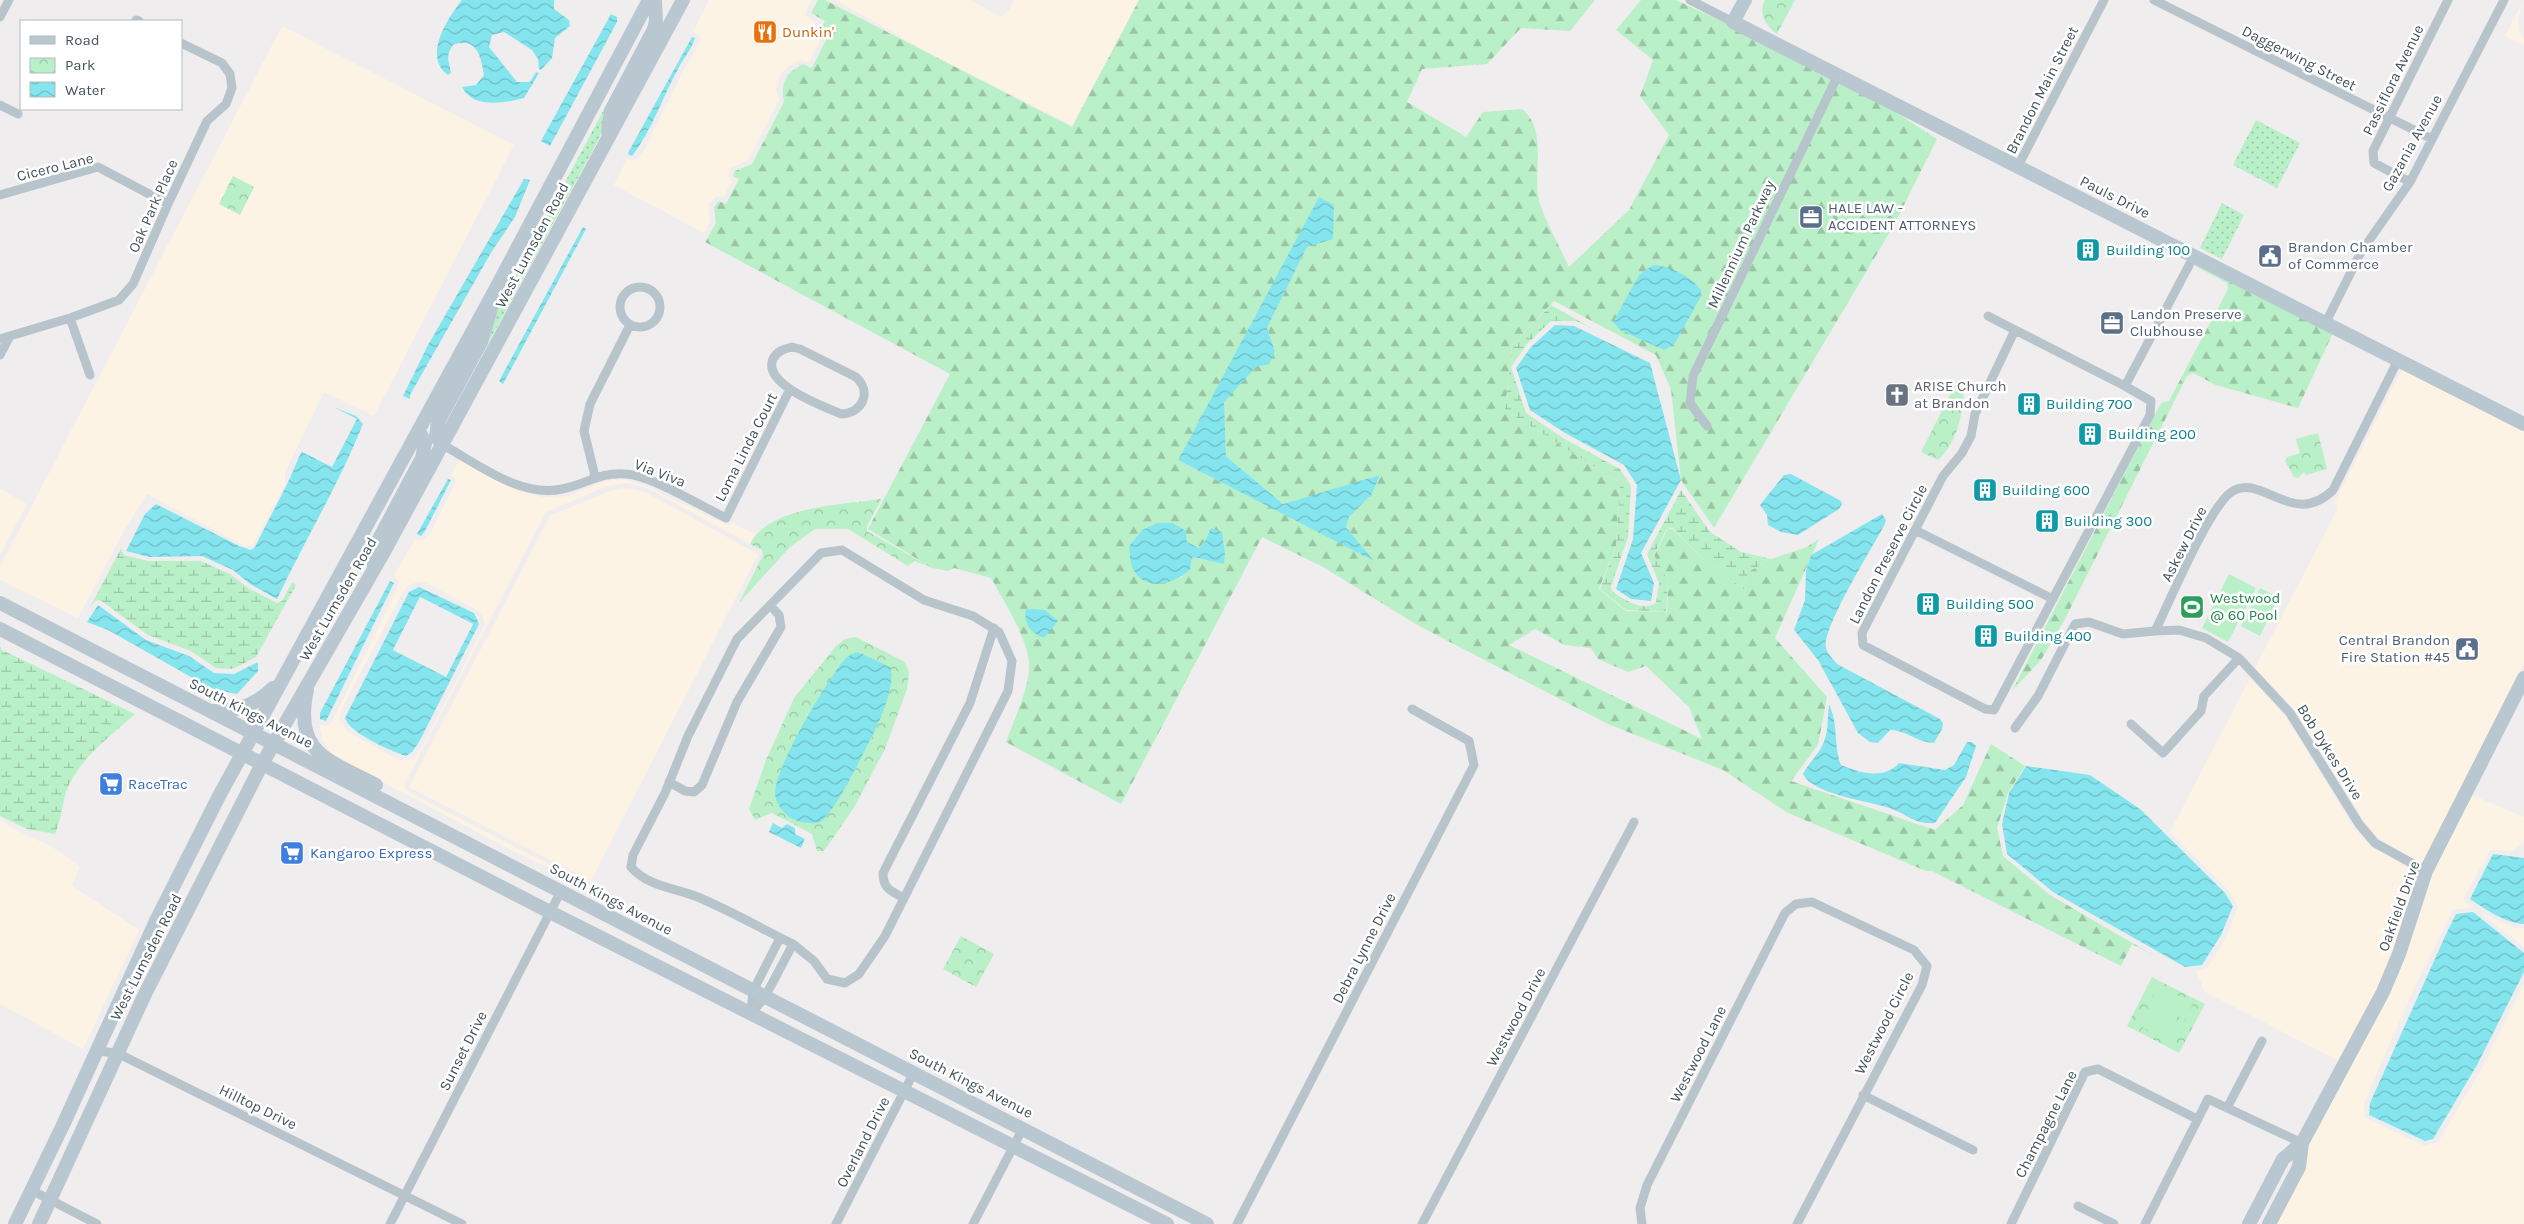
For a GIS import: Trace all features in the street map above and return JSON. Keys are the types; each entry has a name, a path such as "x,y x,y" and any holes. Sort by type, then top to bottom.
{"main road":[{"name":"West Lumsden Road","path":"15,1224 156,921 252,732 495,290 650,0"},
{"path":"607,140 611,112 654,29 656,21 655,0"},
{"name":"West Lumsden Road","path":"39,1224 117,1052 273,743 369,578 443,445 683,0"},
{"path":"1733,22 1745,0"},
{"name":"Pauls Drive","path":"1733,22 2524,424"},
{"path":"443,445 436,437 438,422 482,342 495,290"},
{"path":"369,578 378,541 422,458 424,443 418,431"},
{"name":"South Kings Avenue","path":"0,603 1207,1224"},
{"path":"0,629 550,912 1167,1224"},
{"name":"Oakfield Drive","path":"2270,1224 2299,1167 2302,1144 2383,992 2399,954 2426,871 2524,678"},
{"path":"310,680 304,717 309,741 314,750 323,757 394,795 405,811"},
{"path":"210,710 226,712 243,708 268,693 280,681"},
{"name":"Oakfield Drive","path":"2249,1224 2282,1159 2302,1144"}],"street":[{"path":"0,17 9,0"},
{"name":"Pauls Drive","path":"1690,0 1733,22"},
{"name":"Brandon Main Street","path":"2018,166 2104,0"},
{"name":"Daggerwing Street","path":"2154,0 2388,119 2432,139"},
{"name":"Passiflora Avenue","path":"2410,182 2374,163 2373,151 2448,0"},
{"name":"Gazania Avenue","path":"2326,322 2361,252 2410,182 2504,0"},
{"name":"Oak Park Place","path":"0,339 70,318 119,300 133,284 207,122 226,104 232,88 230,74 222,63 182,43"},
{"name":"Millennium Parkway","path":"1707,426 1690,403 1694,376 1838,75"},
{"path":"0,105 18,114"},
{"name":"Cicero Lane","path":"0,195 98,167 168,204"},
{"path":"2125,386 2194,256"},
{"path":"639,286 652,290 657,294 661,308 656,320 644,327 630,325 621,315 620,308 623,296 633,287 639,286"},
{"name":"Landon Preserve Circle","path":"1988,316 2125,386 2151,401 2150,415 2002,698 1994,710 1985,710 1863,645 1862,633 1943,476 1962,453 1971,436 1975,414 2015,330"},
{"path":"70,318 90,375"},
{"path":"595,476 584,431 586,422 599,384 630,325"},
{"path":"0,355 10,336"},
{"path":"792,347 800,348 856,377 863,384 865,394 857,410 849,414 841,414 790,389 772,372 772,363 775,355 783,349 792,347"},
{"name":"Askew Drive","path":"2155,631 2213,516 2232,492 2254,489 2286,503 2305,505 2323,500 2333,490 2398,360"},
{"name":"Loma Linda Court","path":"726,518 790,389"},
{"name":"Via Viva","path":"443,445 510,481 533,490 544,492 565,489 595,476 625,474 650,481 726,518"},
{"path":"1915,530 2053,599"},
{"path":"842,550 924,600 973,616 994,628 999,632 1012,660 1008,691 885,936 859,974 845,982 827,979 814,961 792,944 698,897 668,888 637,874 631,867 633,855 669,782 688,736 737,639 820,553 842,550"},
{"path":"669,782 685,791 694,792 702,785 737,702 782,627 779,616 770,605"},
{"path":"2015,728 2038,696 2075,624 2089,622 2123,634 2155,631"},
{"path":"904,898 887,889 883,884 883,873 970,703 994,628"},
{"name":"Bob Dykes Drive","path":"2155,631 2179,630 2206,638 2239,658 2290,713 2359,824 2375,843 2426,871"},
{"path":"2131,724 2163,753 2201,711 2204,696 2239,658"},
{"name":"Debra Lynne Drive","path":"1237,1224 1474,765 1469,741 1412,709"},
{"name":"Westwood Drive","path":"1422,1224 1634,822"},
{"name":"Sunset Drive","path":"390,1224 560,891"},
{"name":"Westwood Circle","path":"1796,904 1812,902 1906,946 1914,950 1926,966 1922,985 1797,1224"},
{"name":"Westwood Lane","path":"1642,1224 1640,1208 1647,1185 1785,913 1796,904"},
{"path":"751,1014 780,938"},
{"path":"751,1014 759,994 792,944"},
{"path":"2228,1108 2262,1041"},
{"name":"Hilltop Drive","path":"97,1051 117,1052 462,1224"},
{"name":"Champagne Lane","path":"2011,1224 2085,1072 2098,1069 2197,1119"},
{"name":"Overland Drive","path":"836,1224 914,1072"},
{"path":"1863,1095 1973,1150"},
{"path":"2144,1224 2208,1098 2302,1144"},
{"path":"973,1224 1023,1128"},
{"path":"31,1190 97,1224"},
{"path":"2078,1206 2114,1224"}],"shaded area":[{"path":"709,0 811,0 805,15 816,23 811,29 812,35 820,41 809,62 800,60 789,66 780,75 776,89 779,100 748,160 730,168 728,176 732,181 723,197 716,196 709,204 710,222 704,233 614,185 627,159 635,161 646,147 683,71 697,48 700,37 693,32"},
{"path":"836,0 970,0 1001,17 1009,10 1014,0 1139,0 1072,125 929,53"},
{"path":"2524,0 2518,18 2519,31 2524,39 2524,46 2505,36"},
{"path":"282,26 514,145 374,416 324,392 285,472 285,484 253,545 245,546 147,494 125,529 78,618 0,580 0,567"},
{"path":"2402,369 2524,430 2524,664 2423,863 2379,839 2364,821 2296,711 2255,668 2337,510 2337,505 2334,503"},
{"path":"459,460 519,491 543,497 569,496 605,481 625,479 648,487 729,526 731,522 755,534 750,544 647,488 628,483 607,486 546,512 404,785 407,791 581,881 580,883 507,848 334,756 323,741 319,724 326,726 331,724 399,585 399,581 394,576 415,539 422,541 430,534 456,482 455,478 451,475","holes":["418,582 426,583 476,609 482,615 485,624 424,744 415,757 406,761 392,757 347,731 339,718 341,710 404,590 409,585"]},
{"path":"627,488 645,492 758,554 591,881 409,787 550,516 610,491"},
{"path":"0,489 27,504 0,555"},
{"path":"2250,678 2285,716 2354,828 2371,847 2419,874 2393,951 2377,989 2339,1061 2205,992 2196,971 2207,968 2226,938 2238,906 2228,890 2170,832"},
{"path":"2472,795 2524,817 2524,842 2512,851 2490,850 2464,898 2465,902 2474,907 2453,910 2414,988 2376,1075 2365,1102 2364,1116 2425,1146 2438,1142 2482,1068 2524,984 2524,1224 2277,1224 2310,1143 2398,976 2432,874"},
{"path":"0,819 14,829 52,847 80,866 72,886 139,930 83,1049 0,1004"},
{"path":"2481,913 2514,928 2524,928 2524,947"}],"green space":[{"path":"818,0 825,0 1072,127 1139,0 1595,0 1570,31 1521,28 1487,64 1422,69 1407,102 1466,137 1483,112 1522,109 1530,117 1537,138 1538,196 1547,221 1569,267 1629,210 1669,135 1640,96 1653,60 1616,30 1641,0 1676,0 1838,75 1937,139 1894,225 1714,528 1681,480 1671,390 1656,355 1554,301 1512,345 1505,410 1620,483 1616,546 1599,589 1626,611 1667,612 1668,580 1654,556 1668,528 1674,530 1699,555 1744,589 1748,572 1771,559 1807,547 1819,539 1775,638 1827,697 1818,745 1791,781 1935,830 1963,805 1991,744 2025,766 2008,793 1997,828 2003,856 2050,895 2153,955 2132,944 2121,966 1932,871 1926,871 1788,813 1723,770 1608,724 1419,626 1323,567 1262,537 1121,804 1006,742 1025,689 1029,671 1029,660 1016,623 991,578 954,568 948,571 932,568 868,529 950,374 705,242 716,223 714,207 719,201 726,204 739,179 733,176 735,171 752,164 784,102 783,89 788,75 803,64 812,68 826,40 817,35 825,21 811,13","holes":["1320,197 1307,247 1267,328 1275,351 1256,366 1223,402 1226,456 1283,504 1380,476 1372,494 1348,517 1346,527 1373,560 1178,460","1157,523 1186,531 1187,542 1199,548 1205,541 1211,528 1224,541 1224,564 1191,557 1190,570 1180,578 1129,546 1142,530","1535,629 1565,645 1591,648 1598,659 1628,672 1646,666 1689,707 1702,739 1509,645"]},
{"path":"1765,0 1795,0 1777,34 1764,19 1762,10"},
{"path":"647,29 606,113 600,137 447,419 496,311"},
{"path":"2256,120 2300,143 2277,188 2233,165"},
{"path":"233,176 254,187 240,215 219,204"},
{"path":"2222,203 2244,215 2222,259 2200,248"},
{"path":"2196,264 2333,333 2298,408 2216,385 2193,373 2187,376 2065,619 2041,660 2012,691 2161,403 2169,401 2228,289 2227,283 2195,266"},
{"path":"1551,305 1593,329 1576,321 1551,321 1527,344 1511,367 1526,413 1563,438 1620,469 1631,486 1628,537 1611,587 1612,591 1627,601 1639,605 1645,606 1656,603 1659,583 1647,554 1681,490 1710,532 1741,552 1771,559 1748,572 1744,589 1699,555 1670,527 1666,530 1654,555 1668,580 1666,612 1626,610 1600,589 1616,546 1620,483 1505,410 1512,345"},
{"path":"1958,379 1964,382 1959,424 1951,443 1938,460 1921,452"},
{"path":"2318,433 2327,469 2306,475 2304,472 2298,478 2294,477 2285,461 2287,457 2300,453 2296,439"},
{"path":"880,499 867,526 867,531 932,568 915,561 908,566 848,529 815,529 790,547 739,603 763,555 762,550 750,544 759,531 789,515 827,506"},
{"path":"124,543 121,549 124,555 148,561 201,561 230,574 248,588 277,603 282,601 292,582 296,585 256,657 233,669 216,668 191,651 148,635 100,600 95,601 89,609"},
{"path":"2229,574 2256,588 2228,642 2202,628"},
{"path":"2260,588 2279,597 2260,636 2241,626"},
{"path":"856,637 905,662 909,673 907,689 885,749 855,806 824,851 817,851 812,834 772,813 755,820 749,809 766,760 794,698 836,646 845,639"},
{"path":"0,646 2,650 135,714 96,749 78,769 66,792 55,834 27,829 0,816"},
{"path":"961,936 994,954 976,987 943,969"},
{"path":"2152,977 2205,1004 2179,1053 2127,1026"},
{"path":"2158,986 2193,1003 2185,1020 2149,1002"},
{"path":"2146,1008 2182,1026 2173,1043 2138,1025"}],"water":[{"path":"462,0 554,0 554,9 569,20 570,26 555,38 552,58 541,70 539,69 538,59 532,50 504,32 492,35 489,47 517,82 530,82 536,72 539,73 524,98 490,103 474,99 467,94 462,87 476,85 484,75 479,55 473,46 468,43 453,45 448,59 451,73 448,75 441,67 437,58 440,37 450,17"},
{"path":"611,14 617,17 617,22 550,146 541,141"},
{"path":"692,37 695,38 645,136 632,156 628,154 629,151"},
{"path":"524,179 530,180 515,217 492,251 410,395 410,399 403,396 428,345"},
{"path":"1319,197 1334,205 1333,239 1307,247 1267,328 1275,351 1269,364 1256,367 1224,402 1226,456 1283,504 1380,475 1372,494 1349,517 1346,527 1374,561 1178,460"},
{"path":"583,227 586,229 503,384 499,381"},
{"path":"1653,265 1666,267 1680,273 1692,280 1701,290 1700,298 1674,345 1664,350 1620,330 1613,322 1639,275"},
{"path":"1555,325 1574,326 1650,363 1681,480 1641,553 1654,583 1651,601 1631,599 1616,589 1633,539 1637,485 1624,465 1565,433 1530,410 1516,368 1531,347"},
{"path":"336,408 356,416 363,424 333,490 277,599 250,584 233,570 202,556 149,557 126,551 145,514 156,504 239,546 251,550 255,547 313,431"},
{"path":"1791,474 1841,501 1842,504 1839,509 1798,535 1781,532 1768,525 1767,515 1760,505 1784,475"},
{"path":"448,479 451,480 425,531 421,536 417,534"},
{"path":"1882,514 1886,520 1884,526 1839,607 1831,624 1826,648 1837,664 1940,719 1943,723 1942,729 1934,743 1890,730 1878,743 1870,742 1858,733 1818,660 1794,630 1805,600 1806,571 1811,555"},
{"path":"1157,523 1173,523 1186,531 1187,542 1199,548 1205,541 1211,528 1222,532 1225,553 1224,564 1192,557 1190,570 1168,582 1152,584 1138,577 1133,569 1129,546 1142,530"},
{"path":"390,581 394,583 326,721 320,719 320,713"},
{"path":"419,587 474,613 479,624 419,742 412,752 406,756 381,746 362,735 348,724 345,718 409,592","holes":["420,597 473,624 446,676 393,650"]},
{"path":"98,605 146,640 189,656 214,673 234,674 258,662 258,671 237,694 212,689 108,630 87,622"},
{"path":"1026,609 1045,610 1058,621 1044,638 1029,627 1025,614"},
{"path":"858,652 890,667 892,675 891,686 884,710 844,790 825,818 817,823 797,821 785,813 775,797 777,781 783,764 803,724 826,685 845,659 851,654"},
{"path":"1829,705 1834,720 1837,750 1841,765 1856,770 1872,773 1886,772 1899,763 1945,770 1954,765 1967,742 1972,742 1976,746 1966,777 1935,823 1917,821 1883,806 1830,792 1809,781 1803,774 1824,743 1827,733"},
{"path":"2026,766 2090,775 2140,809 2225,893 2233,906 2221,935 2202,965 2185,967 2053,892 2007,854 2002,824 2009,793"},
{"path":"773,823 782,828 787,824 795,828 795,834 805,839 801,848 769,832"},
{"path":"2493,854 2524,858 2524,924 2503,918 2470,899"},
{"path":"2473,912 2524,953 2524,972 2477,1065 2433,1139 2425,1141 2369,1115 2370,1103 2456,914"}],"pier":[{"path":"334,407 357,419 332,467 298,450 315,415"},
{"path":"420,597 473,624 446,677 393,650","holes":["421,600 470,625 445,673 396,648"]}],"place":[{"name":"Dunkin'","path":"765,32"},
{"name":"HALE LAW - ACCIDENT ATTORNEYS","path":"1811,217"},
{"name":"Building 100","path":"2088,250"},
{"name":"Brandon Chamber of Commerce","path":"2270,256"},
{"name":"Landon Preserve Clubhouse","path":"2112,323"},
{"name":"ARISE Church at Brandon","path":"1897,395"},
{"name":"Building 700","path":"2029,404"},
{"name":"Building 200","path":"2090,434"},
{"name":"Building 600","path":"1985,490"},
{"name":"Building 300","path":"2047,521"},
{"name":"Building 500","path":"1928,604"},
{"name":"Westwood @ 60 Pool","path":"2192,607"},
{"name":"Building 400","path":"1986,636"},
{"name":"Central Brandon Fire Station #45","path":"2467,649"},
{"name":"RaceTrac","path":"111,784"},
{"name":"Kangaroo Express","path":"292,853"}]}
